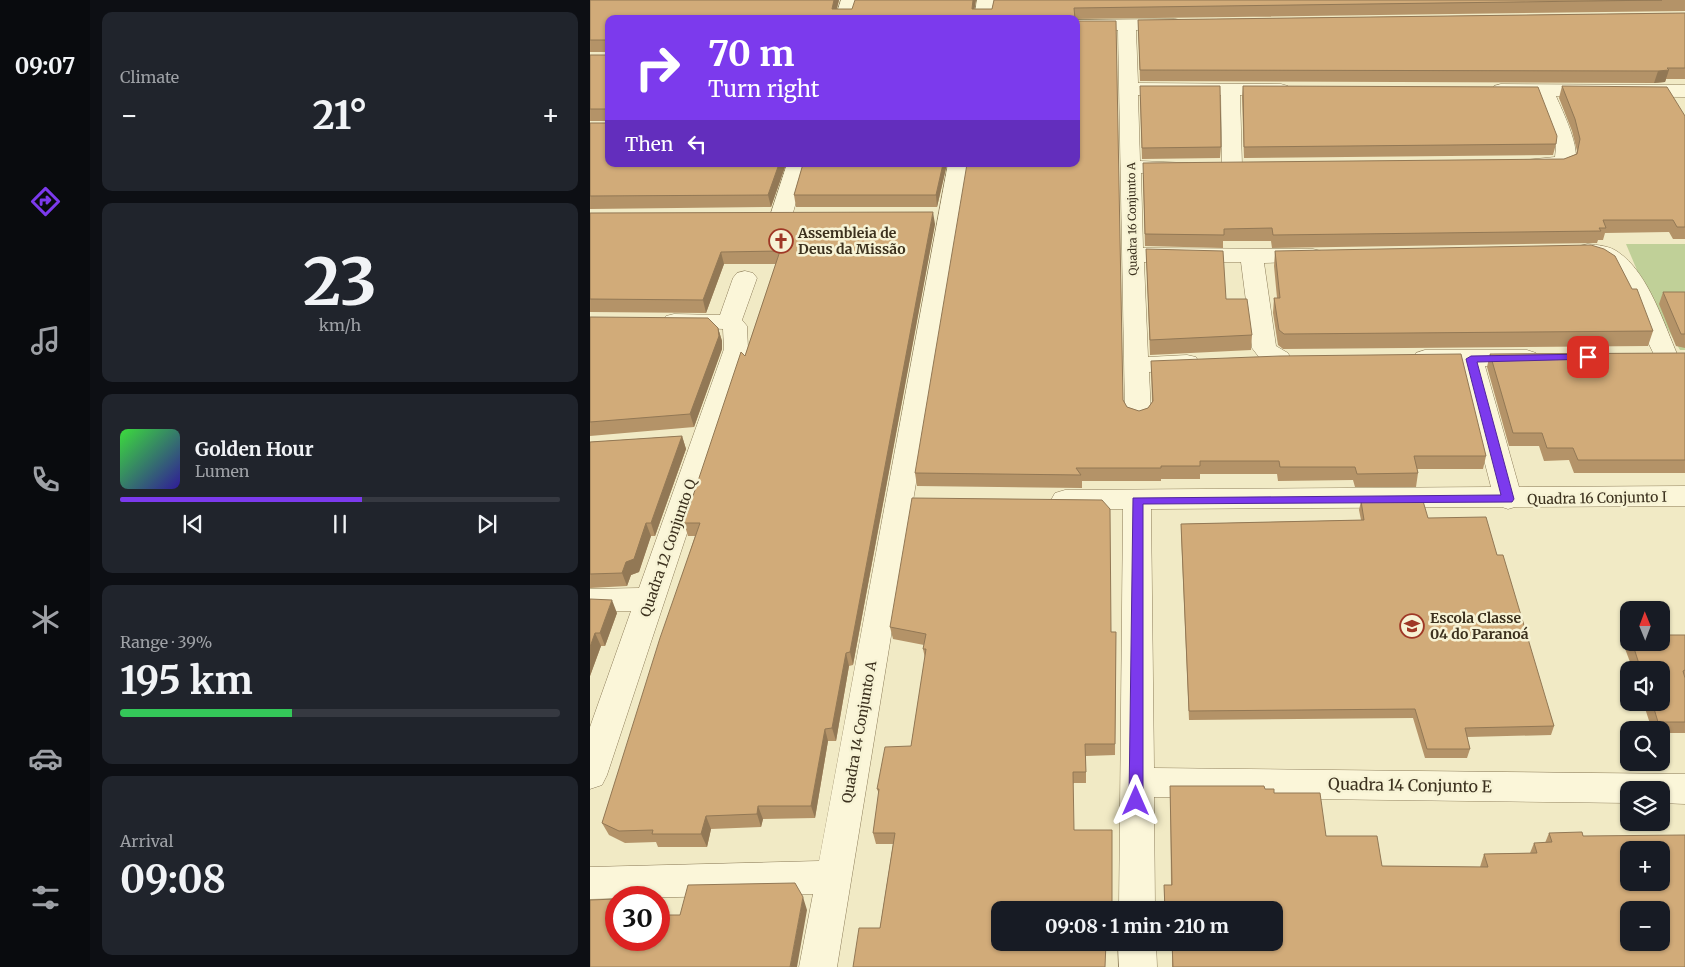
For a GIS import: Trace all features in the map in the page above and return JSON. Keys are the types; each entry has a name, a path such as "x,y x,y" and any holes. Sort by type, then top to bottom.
{"street":[{"path":"845,15 850,0"},
{"path":"984,15 986,0"},
{"path":"1080,25 1196,24"},
{"name":"Quadra 16 Conjunto A","path":"1127,25 1138,413"},
{"path":"1130,89 1299,90"},
{"path":"1131,167 1226,166 1230,90"},
{"path":"1486,90 1685,91"},
{"path":"1516,164 1561,163 1565,161 1566,147 1544,90"},
{"path":"781,216 796,167"},
{"name":"Quadra 14 Conjunto A","path":"818,967 832,876 911,498 939,215 957,167"},
{"path":"1568,251 1604,253 1611,257 1629,276 1676,356"},
{"path":"1132,254 1252,257 1331,255"},
{"path":"1241,361 1289,359 1271,356 1264,348 1252,257"},
{"path":"649,321 729,322 745,278"},
{"name":"Quadra 12 Conjunto Q","path":"590,776 736,349 735,326 729,322"},
{"path":"1637,356 1676,356"},
{"path":"1402,358 1549,358"},
{"path":"1471,359 1508,499"},
{"path":"1136,365 1213,362"},
{"path":"676,439 705,437"},
{"name":"Quadra 16 Conjunto I","path":"1039,500 1508,499 1685,496"},
{"path":"1137,500 1137,901"},
{"path":"590,600 650,599"},
{"name":"Quadra 14 Conjunto E","path":"1136,782 1685,788"},
{"path":"590,883 832,876"},
{"path":"1137,951 1138,967"}],"green space":[{"path":"1626,244 1685,244 1685,350 1680,350 1647,294"}],"building":[{"path":"590,0 834,0 832,9 852,9 855,0 973,0 972,9 992,9 994,0 1662,0 1074,8 1075,15 605,15 605,40 590,40"},
{"path":"1685,13 1685,68 1667,68 1669,70 1140,70 1138,20"},
{"path":"1080,21 1116,21 1123,400 1127,407 1139,411 1148,408 1153,401 1151,361 1280,356 1461,354 1486,456 1414,456 1418,473 1357,474 1355,467 1280,467 1279,461 1200,461 1200,466 1076,468 1081,475 915,473 966,167 1080,167"},
{"path":"590,55 605,55 605,109 590,109"},
{"path":"1140,86 1220,86 1221,147 1142,148"},
{"path":"1243,86 1538,87 1557,136 1556,144 1244,147"},
{"path":"1562,86 1667,87 1685,116 1685,227 1677,227 1673,220 1603,220 1606,228 1599,228 1601,231 1273,235 1272,228 1224,229 1224,235 1145,234 1143,163 1564,159 1577,154 1580,139 1575,119"},
{"path":"590,123 605,123 605,167 778,167 768,195 590,196"},
{"path":"802,167 942,167 936,195 794,195"},
{"path":"933,212 850,652 846,653 832,728 825,729 811,806 758,806 757,814 706,816 701,834 652,834 653,830 619,831 602,823 660,638 700,523 684,523 741,352 745,356 780,251 721,252 703,300 590,299 590,213"},
{"path":"1591,245 1604,249 1615,256 1632,289 1637,289 1653,331 1284,334 1279,330 1274,298 1280,298 1275,251"},
{"path":"1146,249 1223,251 1226,299 1247,299 1252,335 1150,340"},
{"path":"1663,292 1685,292 1685,334 1681,334"},
{"path":"590,317 708,318 718,328 719,336 690,414 590,422"},
{"path":"1685,353 1685,460 1578,460 1573,448 1547,448 1542,433 1513,433 1490,354"},
{"path":"682,436 651,523 646,523 634,559 626,562 622,573 590,574 590,442"},
{"path":"912,498 1102,500 1110,509 1111,632 1116,632 1115,744 1085,744 1086,772 1073,772 1074,830 1112,830 1112,901 991,901 991,951 1106,951 1105,967 853,967 859,928 880,928 895,833 873,833 879,789 877,789 885,747 911,746 926,649 923,649 926,634 890,627"},
{"path":"1361,501 1423,501 1428,518 1486,517 1497,555 1503,555 1554,726 1465,728 1470,749 1427,749 1415,709 1189,711 1181,524 1364,520"},
{"path":"590,599 612,600 600,633 595,633 590,647"},
{"path":"1670,635 1685,635 1685,670 1683,671 1685,678 1685,722 1658,721 1655,711 1670,711 1670,661 1638,661 1635,651 1670,651"},
{"path":"1170,786 1264,786 1265,789 1274,789 1274,793 1320,793 1326,836 1377,836 1382,866 1488,867 1484,854 1537,853 1534,843 1552,842 1549,833 1582,832 1583,836 1685,835 1685,967 1173,967 1172,951 1283,951 1283,901 1165,901 1164,885 1172,885"},
{"path":"795,883 803,897 790,967 590,967 590,900 605,899 605,951 670,951 670,915 680,915 688,885"}],"place":[{"name":"Assembleia de Deus da Missão","path":"781,241"},
{"name":"Escola Classe 04 do Paranoá","path":"1412,626"}],"route":[{"path":"1136,801 1137,500 1508,499 1471,359 1588,357"}]}
